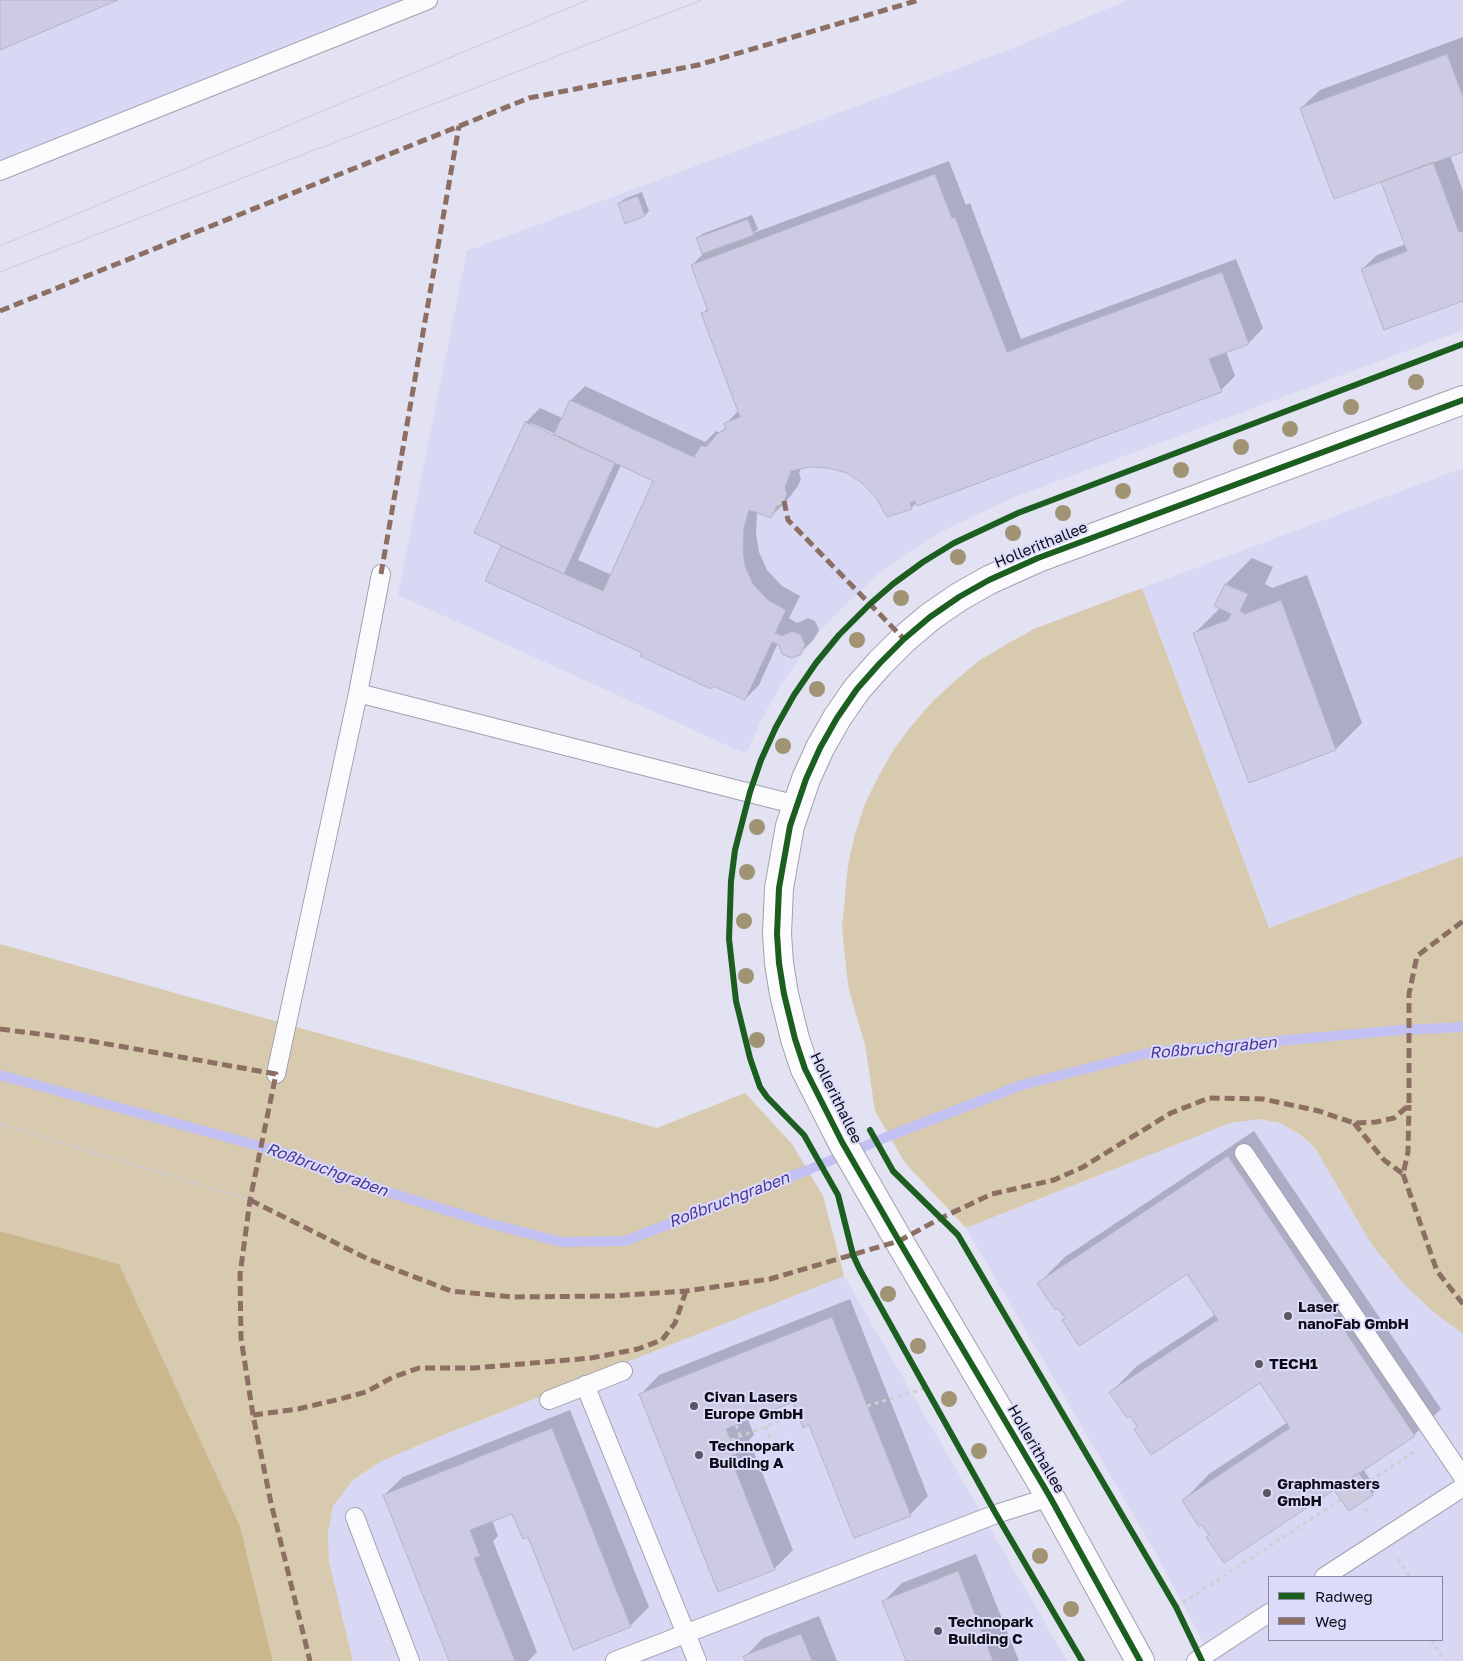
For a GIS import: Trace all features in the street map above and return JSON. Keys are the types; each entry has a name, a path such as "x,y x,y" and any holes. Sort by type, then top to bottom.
{"street":[{"name":"Hollerithallee","path":"1140,1661 1050,1498 849,1153 805,1069 791,1024 779,963 779,888 785,849 806,779 820,748 837,718 857,689 904,638 959,597 989,580 1038,558 1463,400"}],"lane":[{"path":"0,171 428,0"},
{"path":"276,1074 358,693 381,574"},
{"path":"358,693 797,805"},
{"path":"1244,1154 1436,1438 1462,1489 1326,1576"},
{"path":"549,1400 622,1371"},
{"path":"586,1386 697,1661"},
{"path":"615,1661 996,1514 1050,1498"},
{"path":"355,1516 410,1661"},
{"path":"1196,1661 1268,1614"}],"path":[{"path":"0,1124 250,1200"},
{"path":"867,1406 926,1388"},
{"path":"730,1440 797,1414"},
{"path":"736,1425 740,1436"},
{"path":"766,1426 771,1440"},
{"path":"1176,1607 1436,1438"},
{"path":"1348,1481 1385,1538"},
{"path":"1432,1641 1445,1661"}],"shaded area":[{"path":"0,0 406,0 0,163"},
{"path":"1128,0 1463,0 1463,330 1012,498 943,531 880,573 825,626 780,686 746,754 398,595 467,251 1013,48"},
{"path":"1463,468 1463,856 1269,928 1142,588"},
{"path":"1142,588 1269,928 1463,856 1463,1334 1431,1310 1404,1284 1372,1245 1315,1148 1301,1135 1280,1123 1260,1119 1230,1123 966,1228 905,1163 875,1111 865,1044 848,985 842,928 848,865 855,834 865,804 878,777 894,749 933,701 980,660 1034,629"},
{"path":"0,944 657,1128 745,1093 792,1144 823,1196 844,1276 426,1442 380,1462 353,1480 333,1506 328,1533 329,1562 353,1661 273,1661 240,1526 119,1264 0,1231"},
{"path":"1250,1119 1280,1123 1306,1139 1318,1153 1383,1260 1422,1302 1463,1334 1463,1661 1213,1661 1158,1557 966,1228 1230,1123"},
{"path":"0,1231 119,1264 240,1526 273,1661 0,1661"},
{"path":"844,1276 1067,1661 353,1661 329,1562 328,1533 333,1506 353,1480 380,1462 426,1442"}],"building":[{"path":"0,0 118,0 0,50"},
{"path":"1447,54 1463,97 1463,152 1334,199 1300,108"},
{"path":"1433,162 1459,232 1463,231 1463,301 1384,330 1361,269 1407,251 1381,182"},
{"path":"935,174 952,218 955,217 1007,352 1222,272 1249,344 1209,359 1222,392 917,506 915,501 910,503 912,509 887,517 876,498 863,484 847,473 828,468 810,467 791,471 785,488 787,494 783,504 777,506 771,518 749,510 744,528 743,547 745,566 753,584 768,600 786,610 775,633 782,636 793,631 801,635 805,645 800,655 791,658 782,654 779,645 772,642 745,700 713,686 711,689 640,656 642,653 485,581 501,546 603,591 653,481 554,434 570,400 694,457 701,445 706,447 718,433 726,429 724,423 740,417 701,313 708,311 691,265"},
{"path":"638,196 645,216 625,224 618,203"},
{"path":"748,219 754,235 702,254 696,238"},
{"path":"525,422 615,463 564,574 474,533"},
{"path":"1225,584 1248,594 1240,611 1245,614 1281,600 1336,750 1249,783 1193,633 1228,620 1231,614 1214,606"},
{"name":"TECH1","path":"1228,1156 1415,1436 1224,1563 1206,1537 1209,1535 1202,1525 1199,1527 1182,1500 1290,1428 1260,1383 1151,1455 1134,1429 1137,1426 1130,1416 1127,1418 1109,1392 1218,1320 1187,1274 1079,1346 1062,1320 1065,1318 1058,1308 1055,1310 1037,1283"},
{"name":"Technopark Building A","path":"832,1317 911,1516 854,1538 809,1425 803,1428 793,1402 726,1429 737,1454 730,1456 775,1570 718,1592 639,1394"},
{"path":"552,1428 631,1627 573,1650 528,1537 523,1539 512,1514 470,1530 480,1556 474,1558 515,1661 449,1661 383,1495"},
{"path":"1359,1473 1373,1495 1349,1511 1334,1490"},
{"name":"Technopark Building C","path":"958,1571 993,1661 906,1661 882,1601"},
{"path":"801,1634 812,1661 745,1661 743,1656"}],"waterway":[{"name":"Roßbruchgraben","path":"0,1075 281,1152 391,1193 488,1223 561,1242 625,1241 1022,1085 1152,1052 1401,1030 1463,1027"}],"tram line":[{"path":"0,246 588,0"},
{"path":"0,272 702,0"}],"marked path":[{"path":"0,311 529,98 698,65 919,0"},
{"path":"381,574 459,126"},
{"path":"784,501 788,520 904,639"},
{"path":"250,1200 368,1259 451,1291 512,1297 612,1296 686,1291 770,1279 899,1241 941,1218 992,1194 1054,1180 1083,1167 1171,1113 1209,1098 1263,1099 1319,1111 1354,1123 1376,1122 1394,1118 1409,1105 1409,994 1417,956 1463,921"},
{"path":"0,1029 85,1040 276,1074 250,1200 240,1275 241,1338 253,1415 271,1503 310,1661"},
{"path":"1354,1123 1384,1160 1403,1174 1408,1152 1409,1105"},
{"path":"1403,1174 1437,1271 1463,1304"},
{"path":"253,1415 298,1409 366,1392 393,1377 419,1368 474,1368 591,1358 638,1349 662,1340 675,1323 686,1291"}],"cycle path":[{"path":"1082,1661 996,1514 860,1270 853,1255 838,1195 804,1135 767,1097 760,1087 750,1058 736,1001 729,939 731,881 735,850 750,792 761,760 776,727 794,695 816,663 839,635 870,604 923,562 954,543 1018,513 1463,344"},
{"path":"1140,1661 1050,1497 842,1142 805,1069 795,1039 784,994 777,934 779,888 790,826 806,779 820,748 837,718 857,689 904,639 930,617 959,597 989,580 1038,558 1463,400"},
{"path":"870,1130 893,1171 958,1235 1176,1607 1202,1661"}],"place":[{"name":"Laser nanoFab GmbH","path":"1288,1316"},
{"name":"TECH1","path":"1259,1364"},
{"name":"Civan Lasers Europe GmbH","path":"694,1406"},
{"name":"Technopark Building A","path":"699,1455"},
{"name":"Graphmasters GmbH","path":"1267,1493"},
{"name":"Technopark Building C","path":"938,1631"}]}
